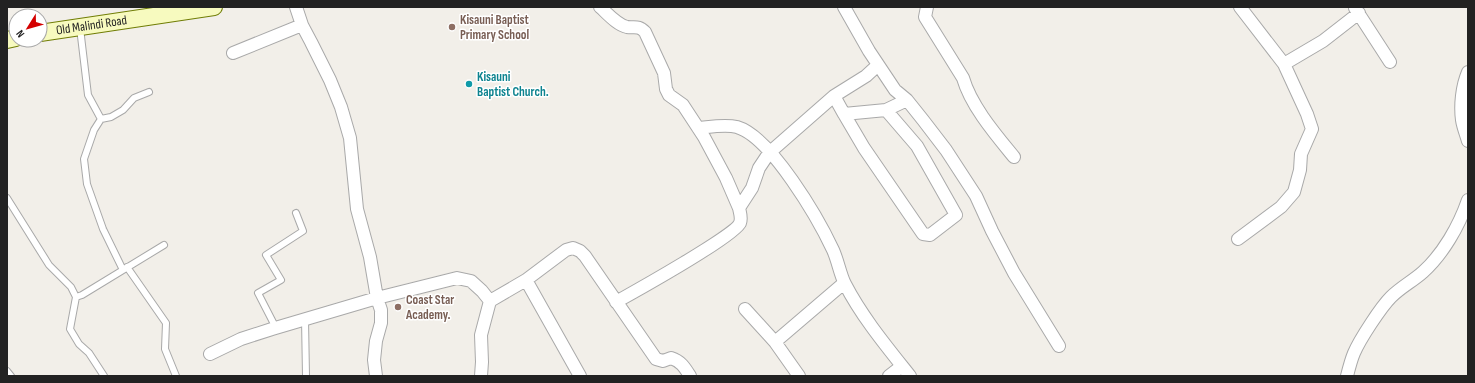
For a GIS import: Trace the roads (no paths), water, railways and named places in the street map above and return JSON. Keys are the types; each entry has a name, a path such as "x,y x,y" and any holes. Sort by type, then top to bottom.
{"main road":[{"name":"Old Malindi Road","path":"48,32 214,7"}],"street":[{"path":"296,7 302,25 312,42 341,106 350,138 357,209 370,257 377,298 381,310 381,323 376,341 374,360 376,376"},
{"path":"600,7 625,27 642,28 664,73 666,89 669,95 683,106 698,128 726,178 741,216 740,223 736,229 699,253 616,302"},
{"path":"844,7 878,65 895,90 907,100 946,150 976,196 1014,273 1059,346"},
{"path":"927,7 928,10 925,17 963,78 966,88 989,126 1014,157"},
{"path":"1238,239 1281,207 1294,192 1300,170 1301,154 1312,129 1307,114 1284,64 1240,7"},
{"path":"1284,64 1323,42 1356,10 1390,62"},
{"path":"233,53 302,25"},
{"path":"739,208 752,188 759,168 769,152 834,96 866,76 878,65"},
{"path":"1468,72 1465,79 1462,120 1468,141"},
{"path":"834,96 864,148 916,224 924,234 930,235 956,215 917,146 886,110"},
{"path":"844,114 886,110 907,100"},
{"path":"698,128 730,126 746,131 758,140 782,166 804,199 832,249 839,264 844,283 874,330 910,376"},
{"path":"1347,376 1354,352 1377,315 1391,297 1424,272 1435,259 1451,237 1464,212 1468,200"},
{"path":"481,376 481,335 490,301 526,280 566,250 573,248 580,251 585,256 656,359 663,362 672,358 675,359 690,376"},
{"path":"210,354 241,339 305,319 377,298 457,278 471,281 490,301"},
{"path":"526,280 580,376"},
{"path":"774,342 844,283"},
{"path":"746,308 774,342 798,376"},
{"path":"889,376 902,366"}],"lane":[{"path":"80,26 88,95 101,119"},
{"path":"149,92 134,98 123,110 111,117 101,119 94,130 84,159 87,184 103,229 125,268 166,323 165,349 176,376"},
{"path":"7,198 49,265 71,287 76,297 70,329 79,344 89,353 104,376"},
{"path":"276,328 258,294 280,280 266,255 303,231 296,213"},
{"path":"76,297 82,295 164,245"},
{"path":"305,319 306,376"},
{"path":"7,371 11,376"}],"place":[{"name":"Kisauni Baptist Primary School","path":"452,27"},
{"name":"Kisauni Baptist Church.","path":"469,84"},
{"name":"Coast Star Academy.","path":"398,307"}]}
